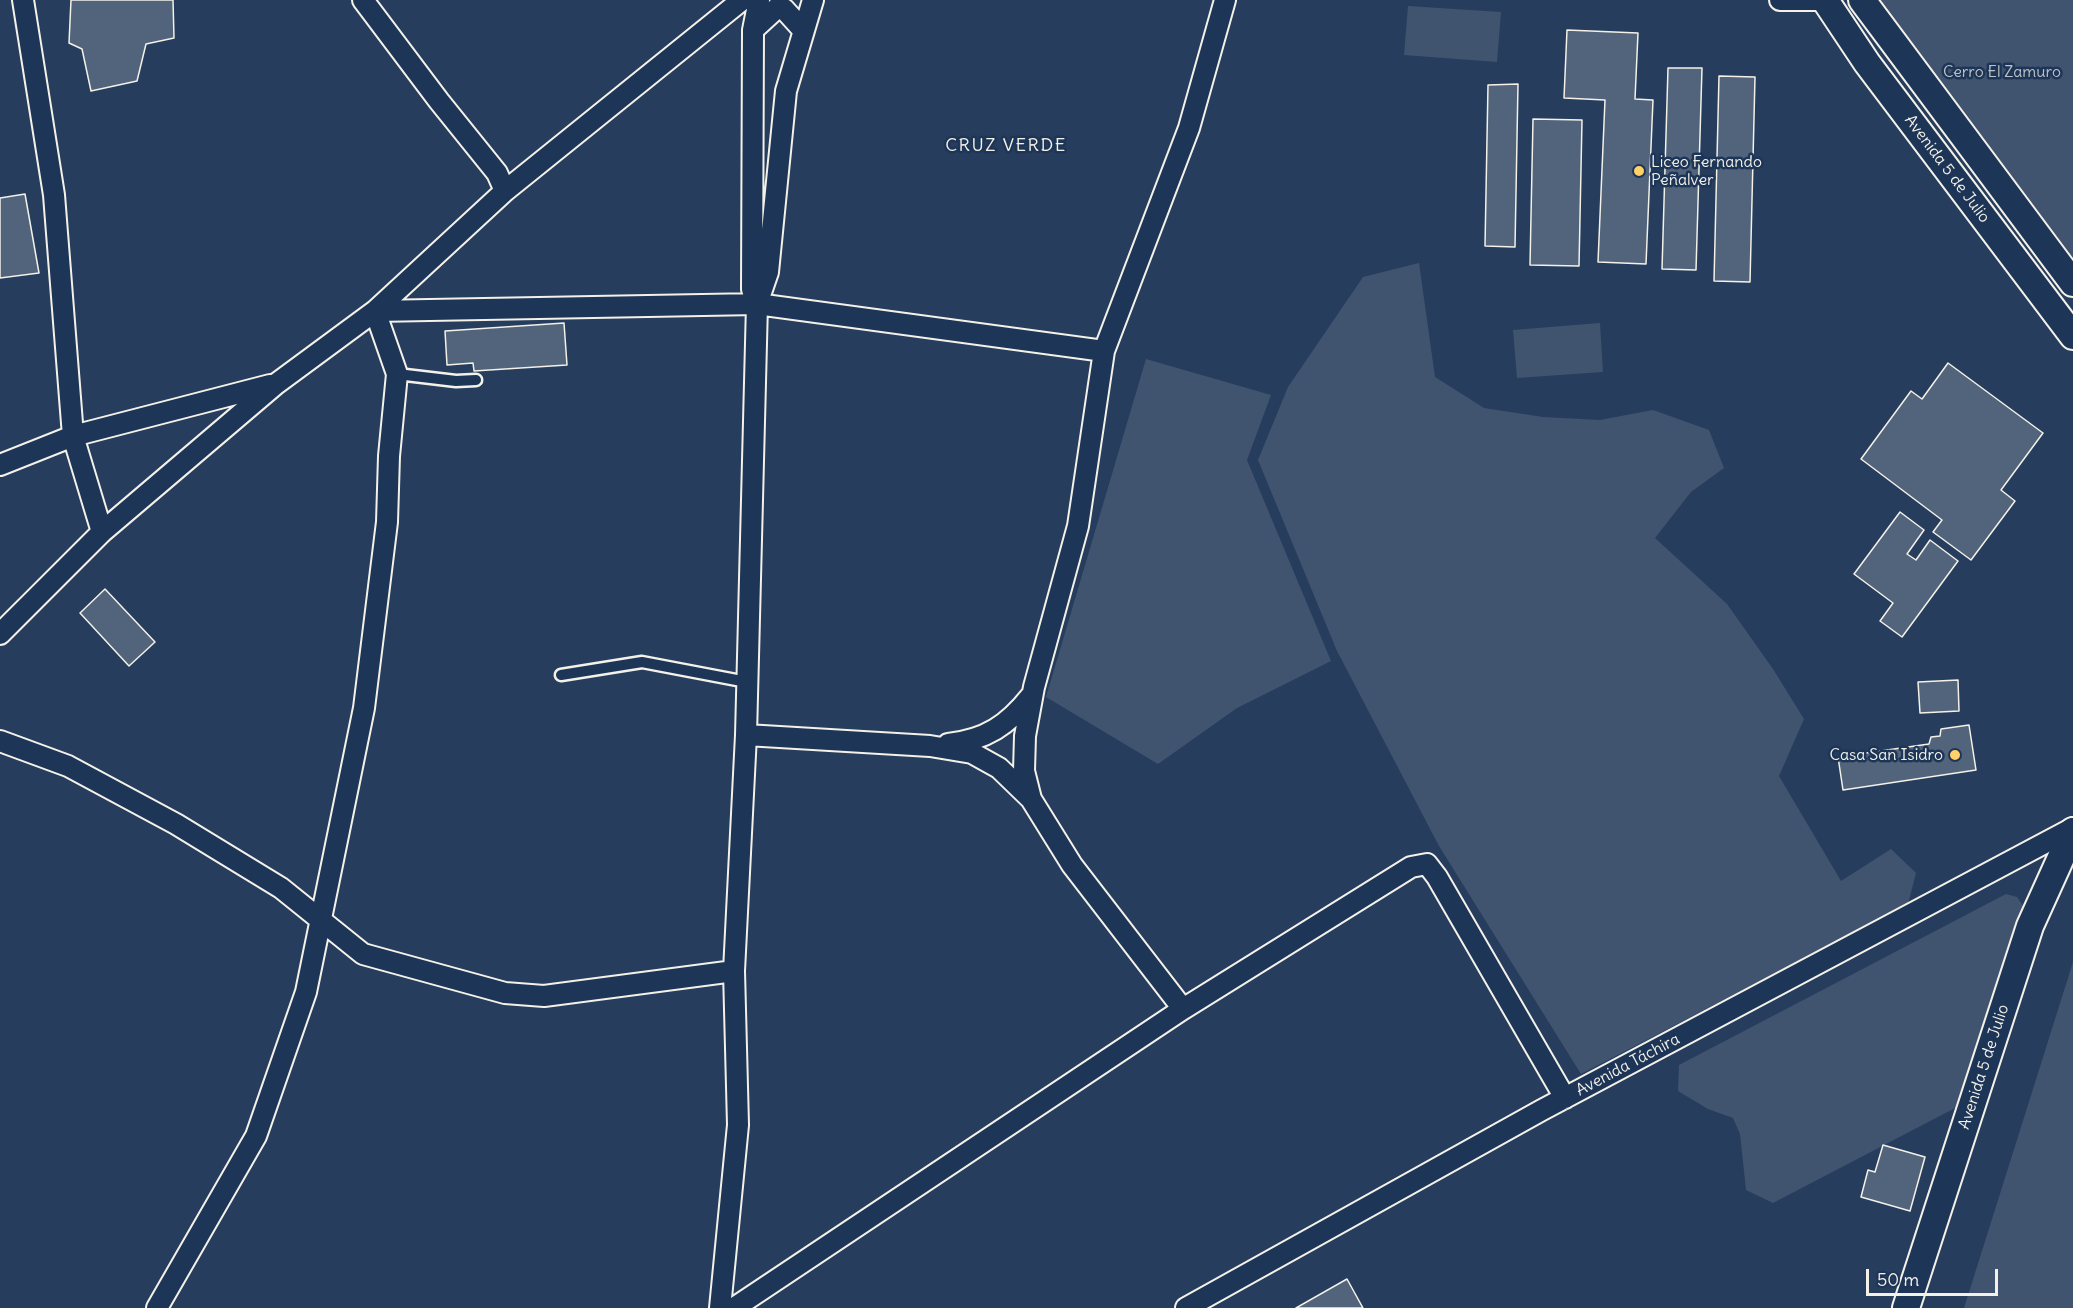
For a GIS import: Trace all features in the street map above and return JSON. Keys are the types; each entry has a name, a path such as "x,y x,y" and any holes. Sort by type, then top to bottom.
{"street":[{"path":"23,0 54,195 73,436 102,532"},
{"path":"363,0 497,173 505,191"},
{"path":"0,634 102,532 276,384 375,311 505,191 742,0"},
{"path":"757,304 752,289 753,30 759,0"},
{"path":"792,0 802,30"},
{"path":"720,1308 738,1125 734,971 746,735 757,304 768,272 786,91 802,30 813,0"},
{"path":"1031,800 1024,771 1025,736 1032,693 1078,526 1104,351 1189,128 1225,0"},
{"path":"1780,0 1825,0"},
{"name":"Avenida 5 de Julio","path":"1825,0 1867,63 2073,336"},
{"name":"Avenida 5 de Julio","path":"1862,0 2073,284"},
{"path":"753,30 777,8 784,9 802,30"},
{"path":"375,311 757,304 1104,351"},
{"path":"157,1308 256,1136 306,992 364,708 387,522 389,456 398,374 375,311"},
{"path":"0,465 73,436 276,384"},
{"path":"930,747 966,742 997,729 1014,717 1032,693"},
{"path":"746,735 930,747 972,753 999,768 1031,800 1072,865 1183,1009"},
{"path":"0,741 68,766 167,819 281,888 363,954 505,993 544,996 734,971"},
{"name":"Avenida 5 de Julio","path":"1906,1308 2030,926 2073,829"},
{"name":"Avenida Táchira","path":"1186,1308 1565,1098 2073,829"},
{"path":"734,1308 1183,1009 1411,867 1427,864 1437,877 1565,1098"},
{"name":"Avenida 5 de Julio","path":"1924,1308 2046,932 2073,873"}],"lane":[{"path":"398,374 456,381 476,380"},
{"path":"561,675 642,662 747,682"}],"green space":[{"name":"Cerro El Zamuro","path":"1866,0 2073,0 2073,266"},
{"path":"1408,6 1501,12 1497,62 1404,55"},
{"path":"1419,263 1435,377 1484,408 1543,417 1600,420 1653,410 1709,430 1724,468 1691,492 1655,538 1727,604 1773,669 1804,719 1779,776 1841,881 1891,849 1916,873 1908,904 1581,1074 1439,846 1337,651 1258,460 1288,387 1363,277"},
{"path":"1600,323 1603,372 1517,378 1513,330"},
{"path":"1146,359 1271,395 1247,460 1331,661 1237,708 1158,764 1046,697"},
{"path":"2006,894 2017,897 2026,910 1985,1020 1974,1076 1957,1107 1773,1203 1746,1190 1740,1134 1733,1118 1708,1109 1678,1091 1679,1065"},
{"path":"2073,962 2073,1308 1964,1308"}],"building":[{"path":"71,0 173,0 174,38 146,44 137,81 91,91 82,49 69,43"},
{"path":"1567,30 1638,33 1635,99 1653,100 1646,264 1598,262 1605,100 1564,98"},
{"path":"1668,68 1702,68 1696,270 1662,269"},
{"path":"1719,76 1755,77 1750,282 1714,281"},
{"path":"1518,84 1515,247 1485,246 1488,85"},
{"path":"1533,119 1582,120 1579,266 1530,265"},
{"path":"25,194 39,273 0,278 0,198"},
{"path":"564,323 567,365 474,371 473,363 447,365 445,331"},
{"path":"1948,363 2043,433 2001,490 2015,501 1971,560 1933,532 1942,520 1861,459 1911,391 1922,399"},
{"path":"1900,512 1924,530 1907,554 1916,560 1930,540 1958,561 1902,637 1880,621 1893,603 1854,574"},
{"path":"105,589 155,642 129,666 80,613"},
{"path":"1958,680 1959,711 1920,713 1918,682"},
{"path":"1969,725 1976,770 1843,790 1838,757 1929,744 1931,737 1940,736 1941,729"},
{"path":"1883,1145 1925,1157 1910,1211 1861,1197 1868,1170 1875,1172"},
{"path":"1347,1279 1363,1308 1296,1308"}],"place":[{"name":"Liceo Fernando Peñalver","path":"1639,171"},
{"name":"Casa San Isidro","path":"1955,755"}],"district":[{"name":"CRUZ VERDE","path":"1006,146"}]}
